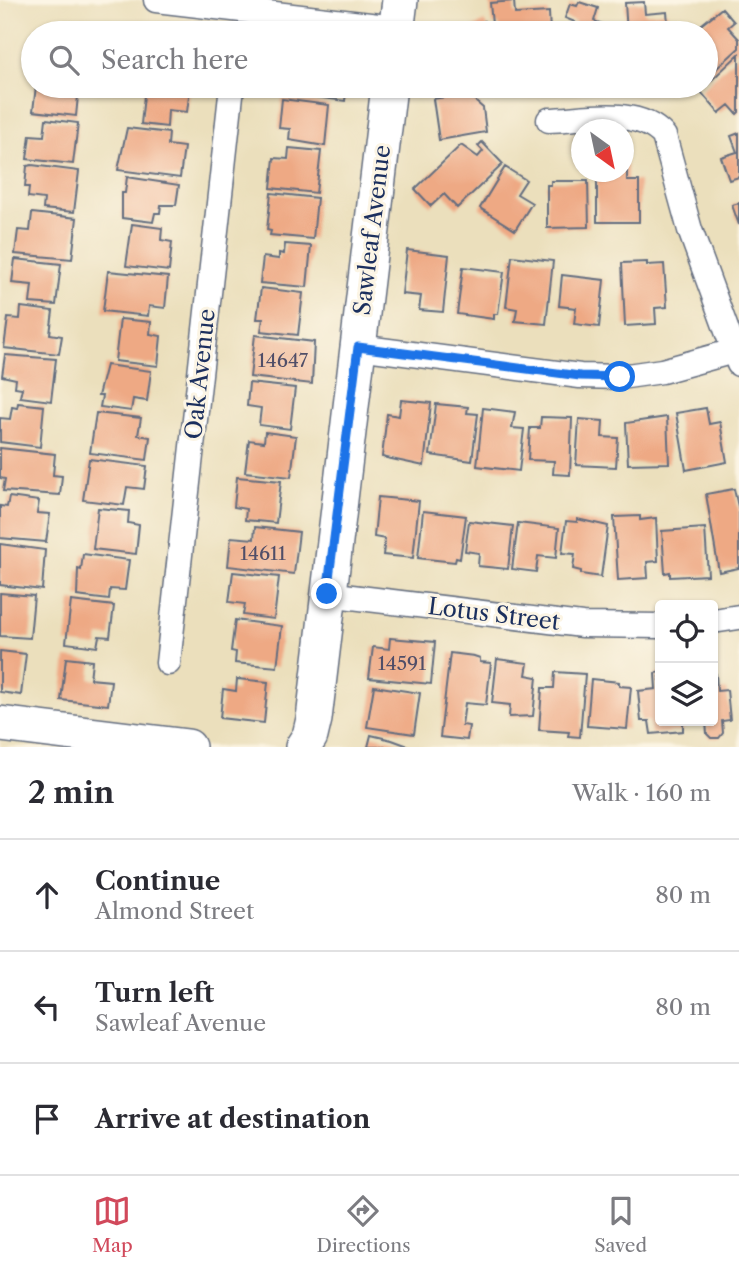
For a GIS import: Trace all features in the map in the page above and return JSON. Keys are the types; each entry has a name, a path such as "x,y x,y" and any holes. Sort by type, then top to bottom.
{"street":[{"path":"156,0 235,21"},
{"path":"318,21 397,20"},
{"name":"Oak Avenue","path":"168,663 231,98"},
{"name":"Sawleaf Avenue","path":"303,747 310,736 314,719 388,98"},
{"path":"358,347 580,376 620,377 737,357 690,230 670,149 654,125 632,117 549,120"},
{"name":"Lotus Street","path":"327,594 582,625 655,626"},
{"path":"718,620 739,617"},
{"path":"0,724 44,738 188,747"}],"building":[{"path":"514,1 515,14 549,12 549,21 492,21 490,3"},
{"path":"579,2 598,8 594,21 572,21 565,18 570,4 577,6"},
{"path":"644,2 645,14 667,12 668,21 626,21 625,3"},
{"path":"722,8 734,22 728,27 739,39 739,48 718,67 718,21 706,21"},
{"path":"739,54 737,114 729,105 719,113 706,98 718,98 718,74"},
{"path":"35,98 78,98 76,116 33,111"},
{"path":"144,98 189,98 187,112 168,110 167,127 141,124"},
{"path":"322,98 345,98 345,101"},
{"path":"475,98 483,108 486,132 439,140 433,99"},
{"path":"282,99 329,105 325,146 289,140 290,129 279,128"},
{"path":"46,119 78,123 73,164 27,159 30,135 44,136"},
{"path":"127,128 169,133 168,145 184,147 180,178 118,170"},
{"path":"739,133 739,177 729,180 721,157 737,152 731,136"},
{"path":"482,142 503,164 457,208 444,194 431,206 415,189 461,145 478,157 483,151 478,146"},
{"path":"289,148 321,151 316,193 271,188 274,158 288,159"},
{"path":"27,166 79,171 74,212 43,209 44,199 28,197 29,187 25,187"},
{"path":"505,167 526,180 517,194 532,203 515,230 480,208"},
{"path":"127,177 179,185 176,205 161,205 160,213 155,213 153,222 122,218 122,193 125,193"},
{"path":"551,181 588,182 589,227 547,228 547,185 551,185"},
{"path":"639,181 639,222 597,222 597,182"},
{"path":"271,193 317,198 313,239 270,235 271,231 267,230"},
{"path":"739,203 739,225 732,205"},
{"path":"32,213 77,218 72,259 15,254 18,230 30,231"},
{"path":"132,224 162,228 161,240 172,242 169,271 126,266"},
{"path":"285,244 311,246 307,287 260,283 263,257 279,259 279,253 284,254"},
{"path":"407,250 449,255 443,312 419,310 421,296 402,294"},
{"path":"512,256 553,261 546,324 515,321 517,309 506,307"},
{"path":"15,259 61,264 56,305 30,303 32,285 12,283"},
{"path":"647,262 647,265 664,264 667,307 655,308 656,324 625,326 622,263"},
{"path":"463,267 504,272 498,314 494,314 494,319 457,314"},
{"path":"108,271 168,277 165,308 149,306 148,316 103,311"},
{"path":"562,275 604,280 599,327 574,324 576,308 559,306"},
{"path":"261,288 303,293 298,335 261,331 263,319 257,319"},
{"path":"21,307 53,311 50,334 62,336 59,354 4,348 8,318 20,319"},
{"path":"120,319 151,322 150,334 161,336 158,366 115,361"},
{"path":"255,335 314,342 312,384 250,377"},
{"path":"5,355 56,359 51,401 20,397 22,388 15,387 16,379 2,376"},
{"path":"106,365 151,371 147,401 133,399 131,411 100,407 102,396 98,396"},
{"path":"249,383 295,388 290,429 259,425 261,408 247,406"},
{"path":"401,400 431,403 424,466 382,457 387,414 399,416"},
{"path":"18,403 44,406 40,447 0,442 0,418 10,419 12,407 17,408"},
{"path":"436,404 468,407 467,413 478,414 472,461 430,455"},
{"path":"483,408 515,412 512,428 524,429 519,471 477,466"},
{"path":"706,408 709,424 720,422 727,462 686,470 676,413"},
{"path":"96,413 141,418 138,435 150,437 147,460 90,453"},
{"path":"541,417 572,418 570,475 553,474 554,461 528,460 530,428 540,428"},
{"path":"667,417 669,463 628,464 626,423"},
{"path":"579,419 603,421 602,437 618,438 616,467 576,465"},
{"path":"265,432 296,436 291,477 245,472 249,440 264,442"},
{"path":"0,448 55,454 53,475 62,476 60,495 3,491 5,479 0,478"},
{"path":"89,459 147,466 144,489 127,487 124,505 83,500"},
{"path":"237,477 281,481 276,523 245,520 246,509 234,507"},
{"path":"734,489 739,511 739,568 719,572 706,494"},
{"path":"9,497 39,501 37,513 50,514 46,542 0,538 0,506 7,507"},
{"path":"378,497 419,501 413,558 383,555 385,539 374,537"},
{"path":"98,508 129,511 128,523 139,525 136,554 93,549"},
{"path":"423,511 466,516 460,559 456,558 455,562 418,558"},
{"path":"640,516 640,520 656,518 658,561 647,562 648,578 618,580 614,517"},
{"path":"577,519 608,526 601,577 581,574 581,571 573,569 575,554 562,553 566,521 577,522"},
{"path":"469,521 513,526 508,569 478,566 479,553 465,551"},
{"path":"518,523 559,528 556,558 538,556 536,572 512,569"},
{"path":"255,527 299,532 294,574 228,566 231,537 254,539"},
{"path":"705,528 708,575 670,577 670,572 665,573 662,531"},
{"path":"0,544 45,550 42,590 0,585"},
{"path":"83,554 129,560 125,590 110,589 109,600 77,596 78,569 81,570"},
{"path":"233,572 279,577 274,619 243,615 245,604 229,602"},
{"path":"0,593 34,596 30,638 0,636"},
{"path":"71,601 114,606 110,637 99,636 97,647 66,643"},
{"path":"235,620 282,626 277,667 235,663 236,652 231,651"},
{"path":"390,638 435,642 431,684 369,678 373,647 389,649"},
{"path":"0,651 26,654 21,695 0,692"},
{"path":"450,653 474,656 480,658 480,662 491,663 486,705 465,703 462,725 469,726 467,740 440,737"},
{"path":"66,658 92,661 90,679 111,681 108,705 61,700"},
{"path":"497,659 528,663 526,675 537,677 533,716 509,717 510,705 492,703"},
{"path":"555,672 585,674 580,737 568,736 569,732 539,730 542,688 554,688"},
{"path":"237,679 268,682 264,723 220,718 223,689 236,691"},
{"path":"591,679 619,682 619,686 631,687 627,729 587,726"},
{"path":"374,686 420,693 414,734 367,727"},
{"path":"655,689 655,726 683,726 683,731 651,734 649,721 641,721 638,691"},
{"path":"727,690 730,720 722,721 723,733 719,738 711,738 707,734 706,726 718,726 718,691"},
{"path":"371,735 392,740 411,747 368,747"}],"route":[{"path":"327,594 358,347 580,376 620,377"}]}
